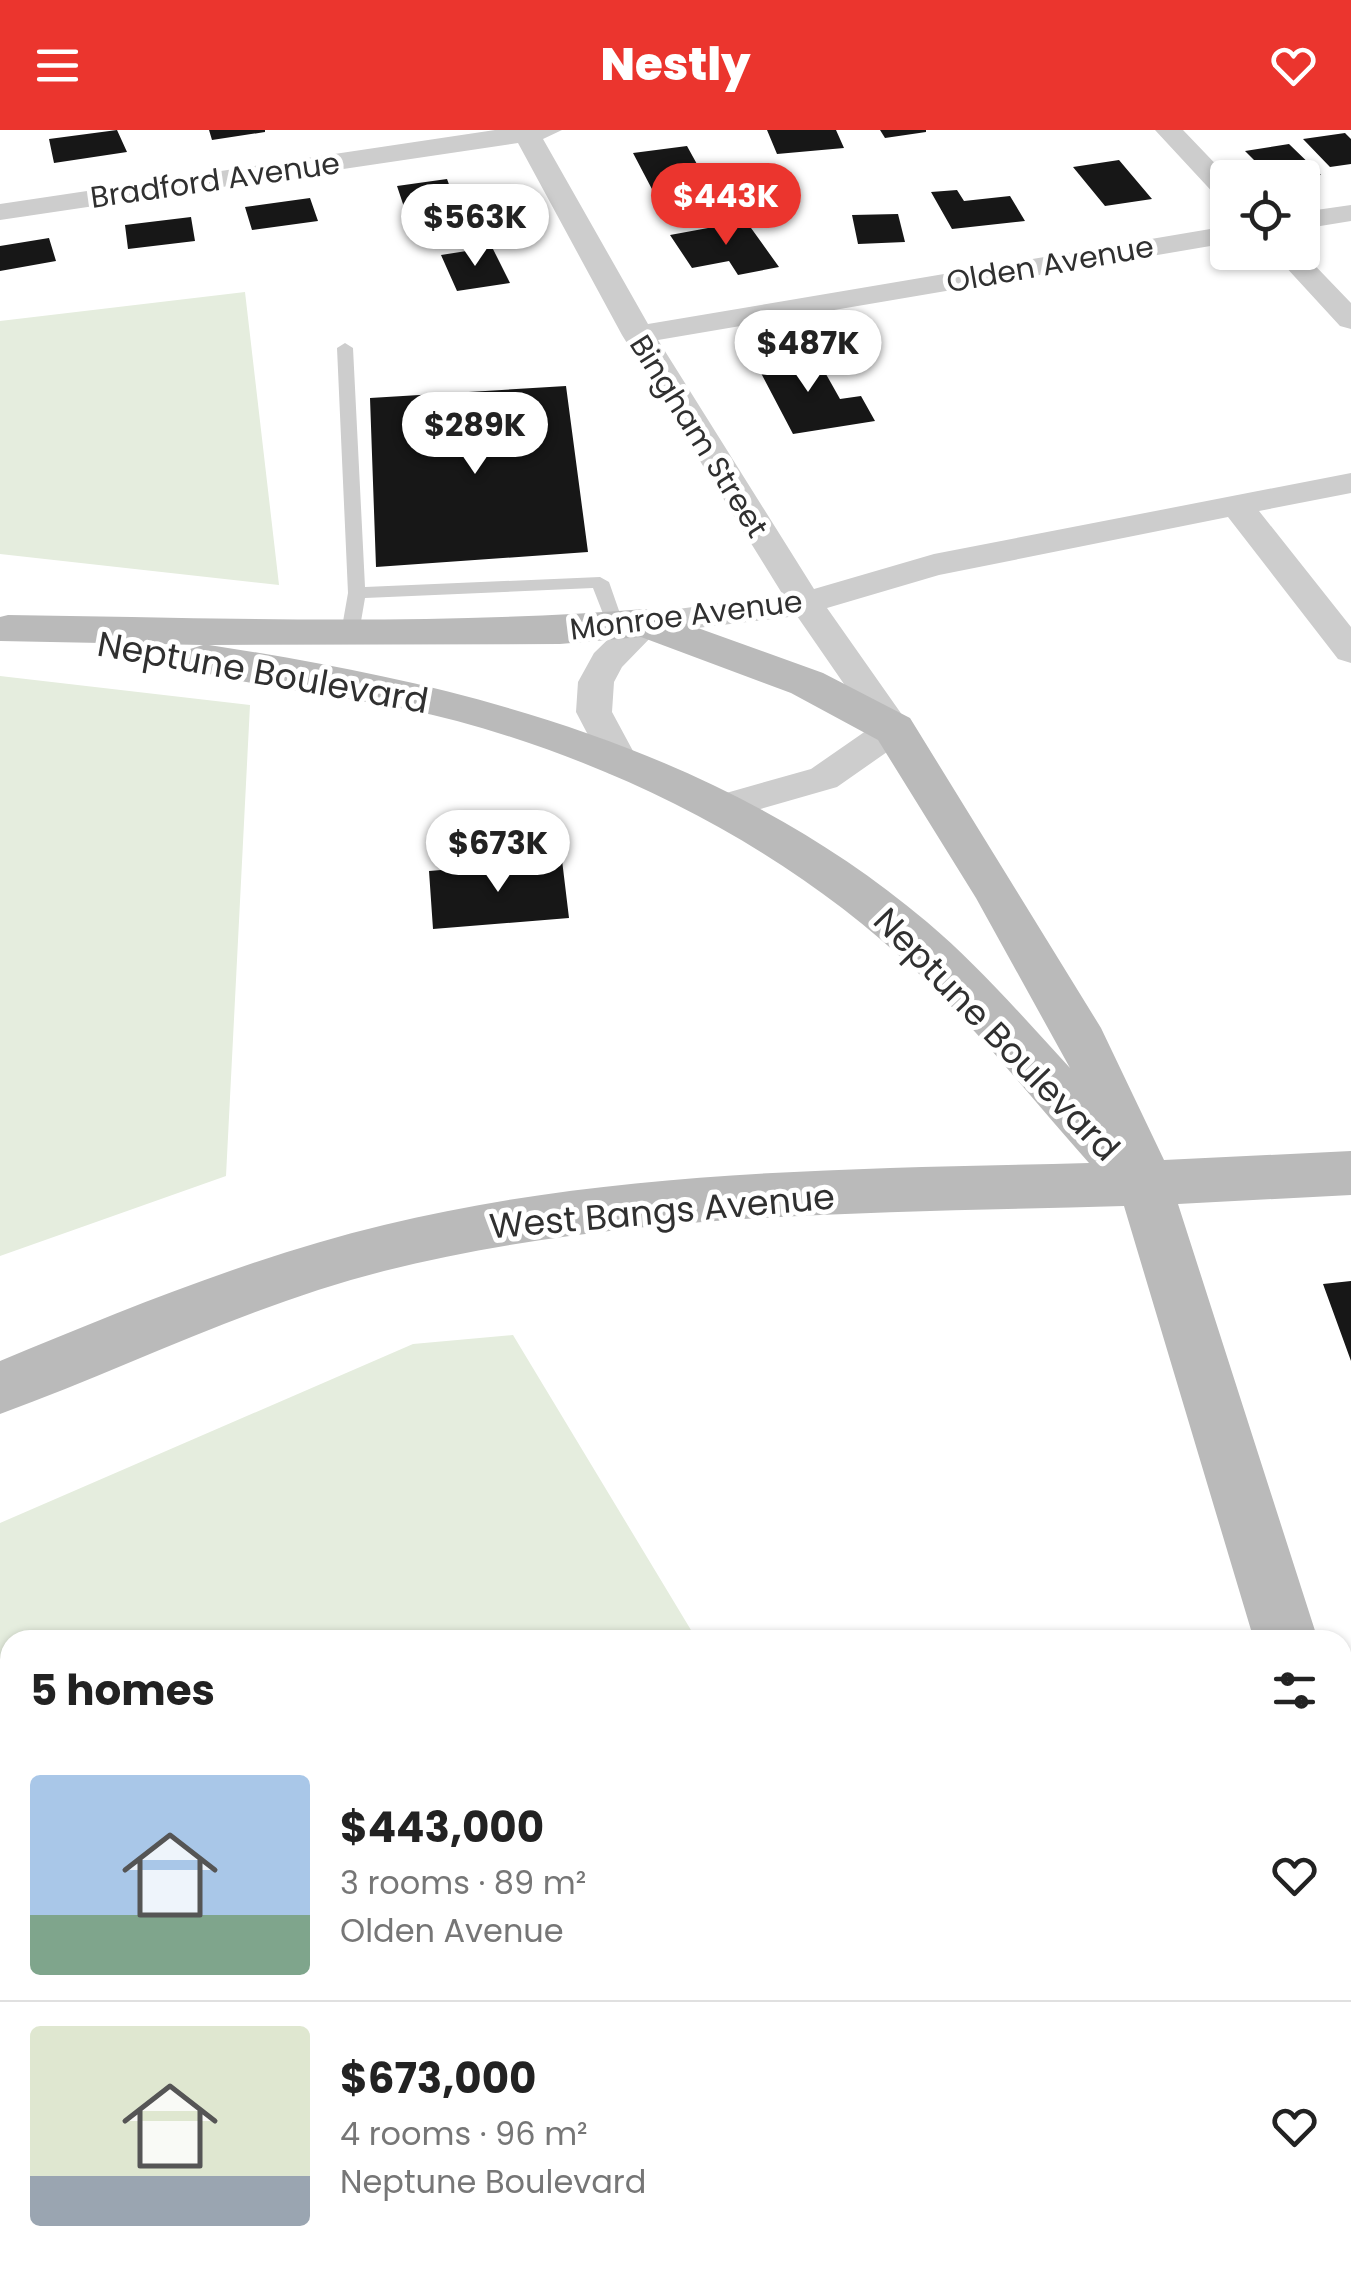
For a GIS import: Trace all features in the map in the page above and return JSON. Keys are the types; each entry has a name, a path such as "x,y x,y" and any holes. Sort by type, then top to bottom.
{"street":[{"path":"1168,130 1210,173"},
{"name":"Bradford Avenue","path":"0,212 534,131"},
{"name":"Bingham Street","path":"534,131 637,335 802,604 894,729 1082,1042 1130,1138 1142,1183"},
{"path":"1320,218 1351,213"},
{"name":"Olden Avenue","path":"637,335 1210,237"},
{"path":"1303,270 1351,320"},
{"name":"Monroe Avenue","path":"4,628 354,613 630,624 802,604 934,565 1351,483"},
{"path":"1237,506 1351,651"},
{"path":"622,764 594,712 596,682 630,624 791,676 894,729 824,778 718,808"},
{"name":"Neptune Boulevard","path":"4,628 402,693 505,721 622,764 718,808 856,891 911,937 1142,1183 1283,1630"},
{"name":"West Bangs Avenue","path":"0,1388 275,1276 440,1235 562,1214 661,1204 1351,1173"}],"lane":[{"path":"344,348 354,613"}],"green space":[{"path":"245,292 279,585 0,554 0,321"},
{"path":"0,676 250,705 226,1176 0,1256"},
{"path":"513,1335 691,1630 0,1630 0,1523 413,1344"}],"building":[{"path":"117,130 127,152 54,163 49,139"},
{"path":"209,130 265,130 265,132 212,140"},
{"path":"767,130 836,130 844,148 777,154"},
{"path":"880,130 926,130 926,132 885,138"},
{"path":"1345,133 1351,139 1351,164 1330,167 1303,139"},
{"path":"1289,144 1306,160 1254,160 1245,151"},
{"path":"687,146 709,186 654,193 633,153"},
{"path":"1119,160 1152,199 1105,206 1073,167"},
{"path":"447,179 454,198 467,196 477,223 412,231 397,186"},
{"path":"957,190 964,201 1010,196 1025,221 952,229 931,192"},
{"path":"310,198 318,221 252,230 245,207"},
{"path":"898,214 905,242 858,244 852,215"},
{"path":"191,217 195,241 128,249 125,225"},
{"path":"746,221 779,267 738,275 729,261 692,268 670,235"},
{"path":"49,238 56,261 0,271 0,246"},
{"path":"492,247 510,283 457,291 441,255"},
{"path":"795,350 807,370 822,367 840,399 861,396 875,421 793,434 752,356"},
{"path":"566,386 588,552 376,567 370,398"},
{"path":"562,860 569,918 433,929 429,871"},
{"path":"1351,1281 1351,1361 1323,1284"}]}
